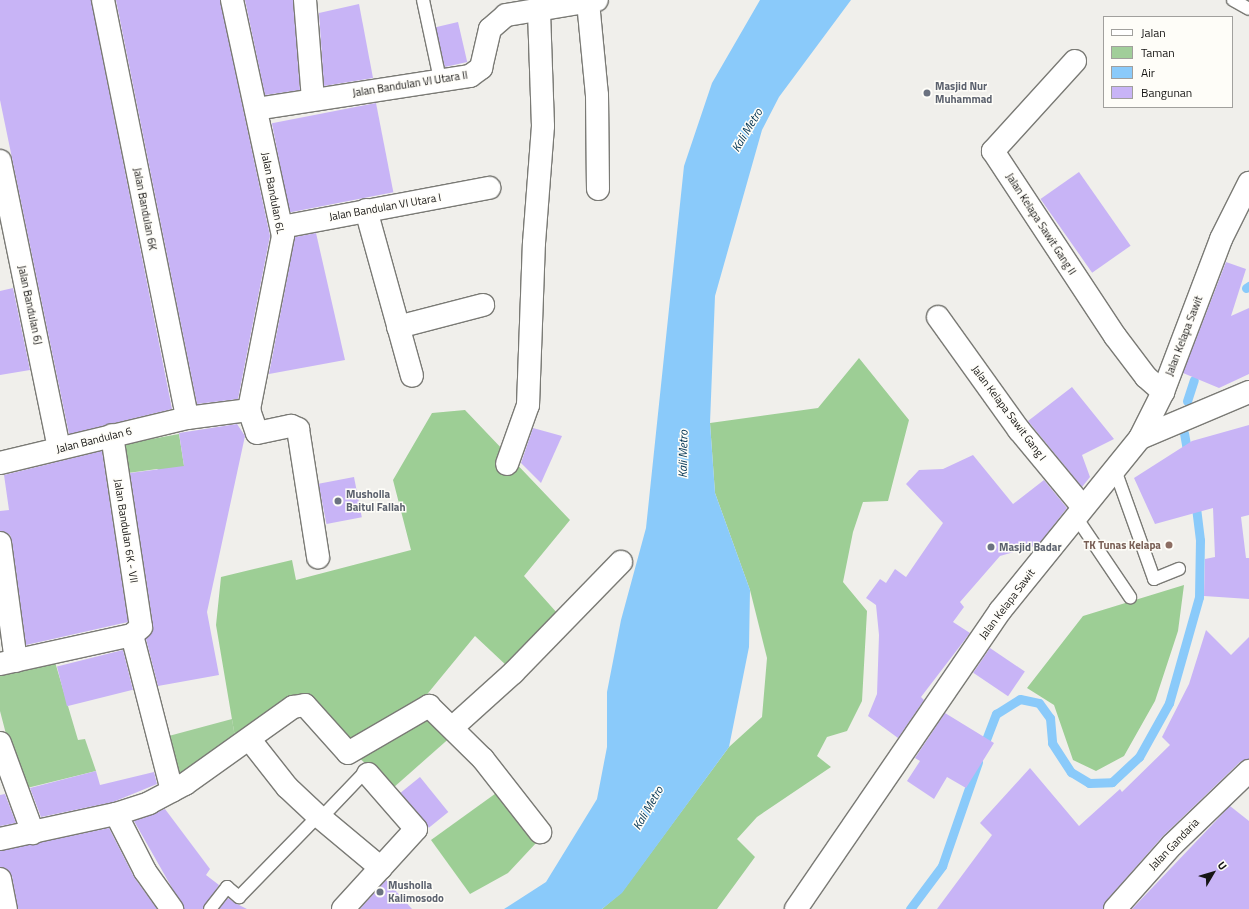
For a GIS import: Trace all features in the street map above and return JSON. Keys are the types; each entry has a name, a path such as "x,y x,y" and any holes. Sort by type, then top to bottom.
{"street":[{"name":"Jalan Bandulan 6K","path":"103,0 187,418"},
{"name":"Jalan Bandulan 6L","path":"232,0 282,227 249,410"},
{"path":"305,0 313,99"},
{"name":"Jalan Bandulan VI Utara II","path":"256,109 476,72 494,23 506,15 592,1"},
{"path":"592,1 597,95 598,189"},
{"path":"506,464 528,405 534,244 543,126 539,9"},
{"name":"Jalan Kelapa Sawit Gang II","path":"1075,61 994,151 1115,336 1146,377 1163,392"},
{"name":"Jalan Bandulan 6J","path":"0,161 59,448"},
{"name":"Jalan Kelapa Sawit","path":"796,909 1000,611 1114,467 1140,438 1163,392 1221,239 1249,183"},
{"name":"Jalan Bandulan VI Utara I","path":"282,227 489,188"},
{"path":"366,210 412,376"},
{"path":"398,327 483,305"},
{"name":"Jalan Kelapa Sawit Gang I","path":"938,317 1079,512"},
{"path":"1140,438 1249,392"},
{"name":"Jalan Bandulan 6","path":"0,463 187,418 249,410"},
{"path":"249,410 257,433 291,426 298,429 318,557"},
{"name":"Jalan Bandulan 6K - VII","path":"112,435 136,631 172,791"},
{"path":"0,543 8,663 136,631"},
{"path":"453,727 513,673 621,562"},
{"path":"0,839 116,814 172,791 250,740 293,707 305,705 348,753 424,706 429,706 453,727 540,832"},
{"path":"250,740 287,787 381,868"},
{"path":"0,743 33,833"},
{"path":"343,909 416,829 368,774"},
{"name":"Jalan Gandaria","path":"1115,909 1172,845 1245,782"},
{"path":"116,814 145,871 172,909"}],"lane":[{"path":"424,0 440,79"},
{"path":"1233,0 1249,9"},
{"path":"1114,467 1154,579 1179,569"},
{"path":"1079,512 1130,597"},
{"path":"210,909 227,887 239,897 364,773 368,774"}],"green space":[{"path":"859,358 909,420 888,501 863,502 853,532 843,582 867,611 862,701 847,731 827,737 817,756 831,767 757,817 737,839 755,857 717,909 602,909 622,892 729,747 762,717 767,658 750,590 715,493 710,423 818,408"},
{"path":"465,410 570,520 524,576 558,614 507,666 475,636 424,698 355,745 305,698 236,743 216,625 221,577 292,560 296,580 411,550 393,480 432,413"},
{"path":"179,434 187,485 157,469 128,473 124,444"},
{"path":"1184,585 1178,631 1155,701 1124,756 1096,771 1073,760 1054,705 1027,688 1083,616"},
{"path":"55,662 78,740 85,739 96,771 27,788 12,757 0,711 0,676"},
{"path":"424,713 453,735 393,788 357,756"},
{"path":"232,719 236,743 176,782 165,737"},
{"path":"499,791 537,842 508,873 470,894 431,840"}],"water":[{"name":"Kali Metro","path":"760,0 851,0 779,97 762,130 715,296 710,423 715,493 750,590 749,647 729,747 622,893 602,909 504,909 546,882 597,799 607,747 607,692 621,620 646,528 684,166 712,83"}],"building":[{"path":"0,0 91,0 172,409 69,434 0,100"},
{"path":"116,0 220,0 270,236 238,399 197,404"},
{"path":"245,0 293,0 300,90 265,95"},
{"path":"359,4 373,78 324,86 319,13"},
{"path":"458,22 467,62 445,67 436,27"},
{"path":"376,103 393,192 289,213 272,123"},
{"path":"1079,172 1131,246 1092,273 1040,199"},
{"path":"316,233 345,360 269,374 295,237"},
{"path":"1226,262 1246,269 1231,316 1249,308 1249,374 1219,388 1183,373"},
{"path":"13,288 30,370 0,375 0,291"},
{"path":"1072,387 1114,439 1082,455 1090,477 1082,487 1028,421"},
{"path":"237,424 245,436 207,612 219,675 158,686 146,639 153,625 130,473 184,466 179,433"},
{"path":"1249,425 1249,515 1241,517 1246,558 1249,558 1249,599 1204,596 1205,559 1215,557 1213,508 1155,524 1134,478 1192,441"},
{"path":"533,428 562,436 541,483 521,463"},
{"path":"102,451 128,622 26,645 12,541 10,535 0,531 0,511 9,510 4,475"},
{"path":"973,455 1013,504 1044,480 1067,508 1038,545 1000,556 960,602 964,607 953,622 970,633 921,697 924,700 898,738 868,716 877,694 879,635 876,605 866,598 880,579 886,583 895,569 906,577 943,523 906,484 919,470 943,469"},
{"name":"Musholla Baitul Fallah","path":"354,477 362,517 326,524 319,484"},
{"path":"1206,630 1231,655 1249,637 1249,759 1240,762 1163,836 1106,901 1103,909 937,909 992,835 980,823 1030,768 1079,826 1120,789 1122,792 1170,745 1162,737 1189,684"},
{"path":"990,648 1025,671 1008,696 973,673"},
{"path":"123,650 133,690 67,706 57,666"},
{"path":"945,713 994,743 966,788 947,777 934,799 907,781 920,761 915,758"},
{"path":"96,771 100,785 154,772 157,784 113,802 41,817 30,788"},
{"path":"420,777 448,812 429,828 401,793"},
{"path":"5,794 16,823 0,826 0,795"},
{"path":"1230,806 1249,821 1249,909 1132,909"},
{"path":"165,809 210,869 206,875 219,885 203,909 184,909 134,821"},
{"path":"109,828 134,877 157,909 18,909 12,876 0,867 0,851"},
{"name":"Musholla Kalimosodo","path":"386,880 412,909 360,909"},
{"path":"228,898 235,903 247,909 219,909"}],"waterway":[{"path":"1187,401 1194,380"},
{"path":"1184,433 1188,456"},
{"path":"982,750 996,714 1020,699 1039,703 1050,718 1052,743 1071,772 1089,783 1112,782 1139,757 1169,703 1199,597 1200,540 1195,502"},
{"path":"910,909 942,866 978,762"}],"place":[{"name":"Masjid Nur Muhammad","path":"927,93"},
{"name":"Musholla Baitul Fallah","path":"338,501"},
{"name":"TK Tunas Kelapa","path":"1169,545"},
{"name":"Masjid Badar","path":"991,547"},
{"name":"Musholla Kalimosodo","path":"380,892"}]}
